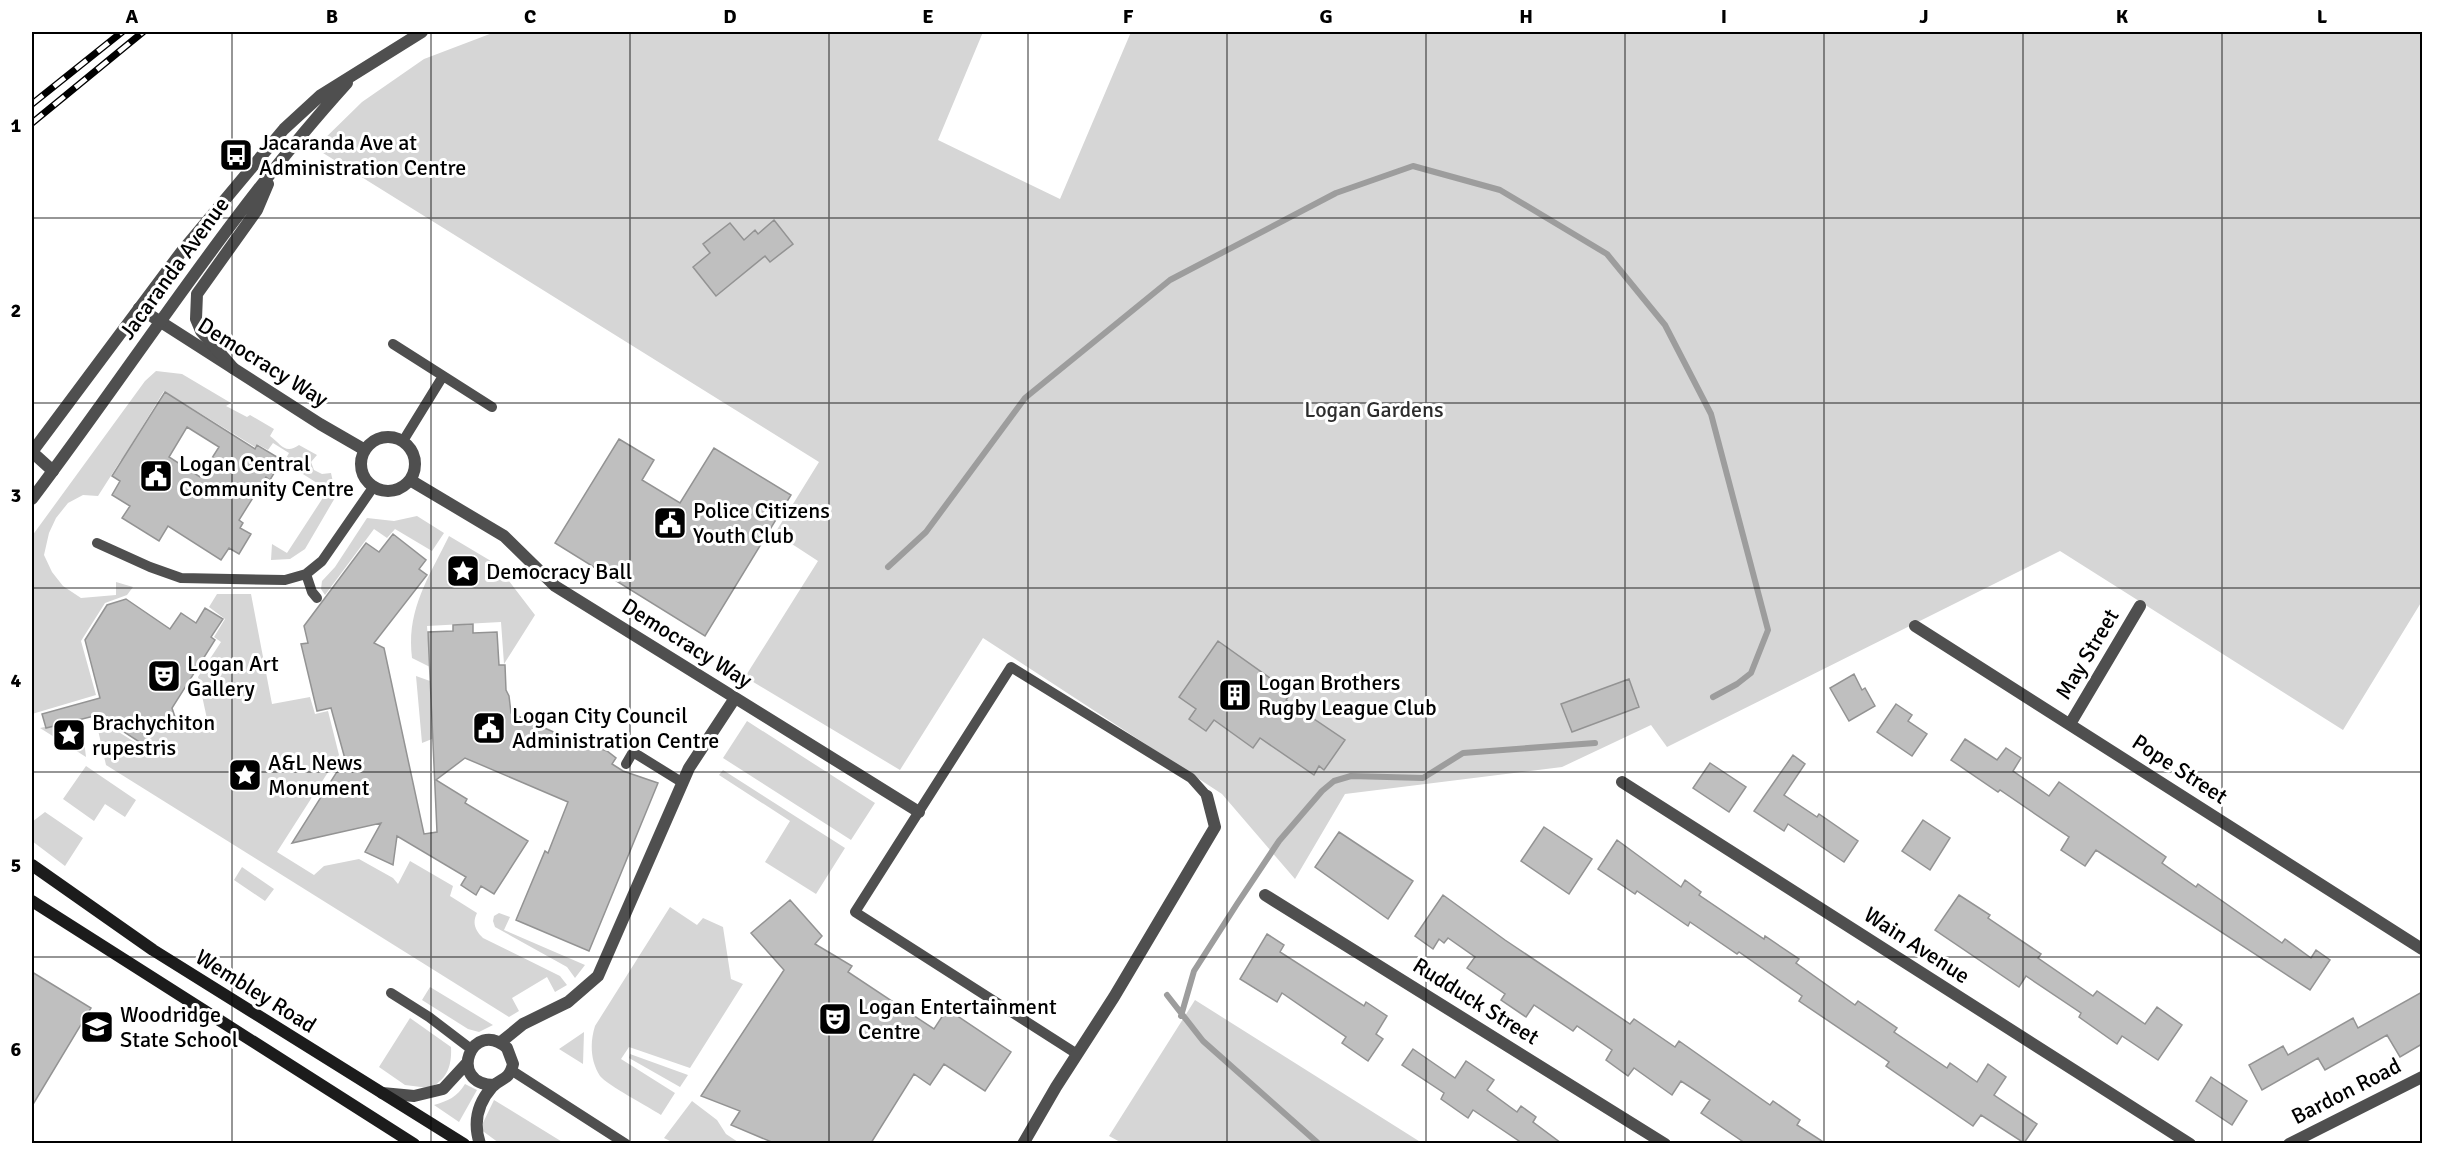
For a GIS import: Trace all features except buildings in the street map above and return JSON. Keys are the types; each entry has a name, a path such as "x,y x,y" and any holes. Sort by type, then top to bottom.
{"main road":[{"name":"Wembley Road","path":"32,865 153,950 464,1143"},
{"name":"Wembley Road","path":"32,900 414,1143"}],"street":[{"name":"Jacaranda Avenue","path":"32,452 182,251 284,129 321,95 422,32"},
{"name":"Jacaranda Avenue","path":"32,499 159,322 276,166 360,69"},
{"path":"233,368 201,331 196,319 197,294 257,210 276,166"},
{"name":"Democracy Way","path":"139,308 365,450"},
{"path":"386,436 403,441 409,447 416,463 410,480 389,491 374,486 368,481 362,466 365,450 378,439 386,436"},
{"path":"32,452 53,471"},
{"name":"Democracy Way","path":"410,480 504,536 555,586 919,812"},
{"name":"May Street","path":"2070,724 2140,606"},
{"name":"Pope Street","path":"1915,626 2422,949"},
{"path":"501,1042 523,1024 568,1002 598,976 689,768 735,698"},
{"name":"Wain Avenue","path":"1622,782 2190,1143"},
{"path":"1023,1143 1114,997 1215,827 1207,796"},
{"name":"Rudduck Street","path":"1265,895 1665,1143"},
{"path":"382,1093 414,1096 443,1089 467,1063 471,1049 485,1040 501,1042 512,1056 511,1070 501,1082 494,1085 480,1105 475,1128 480,1143"},
{"path":"467,1063 471,1075 477,1081 494,1085"},
{"name":"Bardon Road","path":"2289,1143 2422,1077"}],"lane":[{"path":"393,344 492,407"},
{"path":"403,441 443,376"},
{"path":"97,543 181,578 285,580 306,574 322,561 374,486"},
{"path":"306,574 312,592 317,598"},
{"path":"1077,1054 855,912 1011,667 1191,778 1207,796"},
{"path":"626,764 633,752 683,783"},
{"path":"391,993 429,1017 471,1049"},
{"path":"511,1070 626,1143"}],"green space":[{"name":"Logan Gardens","path":"495,32 983,32 938,140 1060,199 1131,32 2422,32 2422,601 2343,730 2060,551 1667,747 1651,725 1562,767 1345,794 1295,879 1222,794 983,638 900,770 745,677 818,561 775,533 819,462 315,148 362,102 424,59"},
{"path":"156,371 182,374 231,403 226,406 247,417 250,415 274,429 270,436 283,447 290,449 299,445 317,455 311,462 314,470 322,474 331,473 336,496 305,549 290,559 271,560 272,544 287,553 328,490 284,462 289,453 273,443 268,450 257,444 255,447 164,391 131,445 130,466 121,460 98,496 83,495 68,503 56,518 49,533 44,555 52,572 63,586 81,598 116,595 116,582 133,587 127,595 105,603 81,641 96,695 32,714 32,536 145,381"},
{"path":"417,516 444,533 432,551 395,529 387,538 374,529 325,595 321,589 322,581 335,567 367,518 394,521"},
{"path":"449,536 496,564 535,615 504,664 501,622 427,626 430,667 412,658 412,624 416,609 427,580"},
{"path":"217,594 251,594 272,704 310,697 315,714 328,711 339,755 277,852 314,875 324,866 359,859 393,878 398,884 410,861 453,886 450,896 477,913 475,926 483,938 560,976 567,985 555,992 547,977 512,998 519,1011 509,1017 106,765 95,717 144,748 154,732 207,719 198,677 221,642 214,637 225,619 209,607"},
{"path":"416,676 430,681 432,739 422,743"},
{"path":"72,721 82,725 86,757 40,728"},
{"path":"747,721 875,803 851,840 723,758"},
{"path":"86,766 136,800 125,817 105,804 94,821 63,799"},
{"path":"723,770 845,848 816,894 765,862 790,821 719,775"},
{"path":"45,812 83,838 65,866 32,841 32,822"},
{"path":"242,867 274,889 265,901 234,880"},
{"path":"670,907 697,925 703,918 723,927 731,979 743,984 690,1068 629,1047 621,1059 675,1093 661,1115 600,1076 594,1064 592,1038 595,1026"},
{"path":"499,913 510,917 504,930 585,965 575,978 567,967 495,927 494,916"},
{"path":"430,987 493,1025 479,1032 468,1029 422,1000"},
{"path":"1195,1000 1422,1143 1122,1143 1109,1136"},
{"path":"410,1018 451,1047 451,1060 447,1072 440,1081 429,1088 405,1085 379,1067"},
{"path":"584,1032 583,1064 559,1049"},
{"path":"630,1054 688,1075 680,1087 629,1058"},
{"path":"465,1084 477,1090 459,1122 434,1105 452,1098"},
{"path":"494,1100 564,1143 499,1143 480,1129"},
{"path":"692,1101 717,1120 726,1134 738,1142 749,1143 674,1143 664,1138"}],"waterway":[{"path":"888,567 926,532 1025,398 1170,280 1336,193 1413,166 1500,190 1607,254 1665,325 1711,414 1768,630 1751,673 1737,684 1713,697"},
{"path":"1181,1016 1194,971 1237,904 1279,841 1322,791 1334,781 1351,776 1423,778 1463,753 1595,743"},
{"path":"1167,995 1203,1041 1319,1144"}],"railway":[{"path":"32,104 122,32"},
{"path":"32,123 143,32"}],"place":[{"name":"Jacaranda Ave at Administration Centre","path":"236,155"},
{"name":"Logan Central Community Centre","path":"156,476"},
{"name":"Police Citizens Youth Club","path":"670,523"},
{"name":"Democracy Ball","path":"463,571"},
{"name":"Logan Art Gallery","path":"164,676"},
{"name":"Logan Brothers Rugby League Club","path":"1235,695"},
{"name":"Logan City Council Administration Centre","path":"489,728"},
{"name":"Brachychiton rupestris","path":"69,735"},
{"name":"A&L News Monument","path":"245,775"},
{"name":"Logan Entertainment Centre","path":"835,1019"},
{"name":"Woodridge State School","path":"97,1027"}]}
